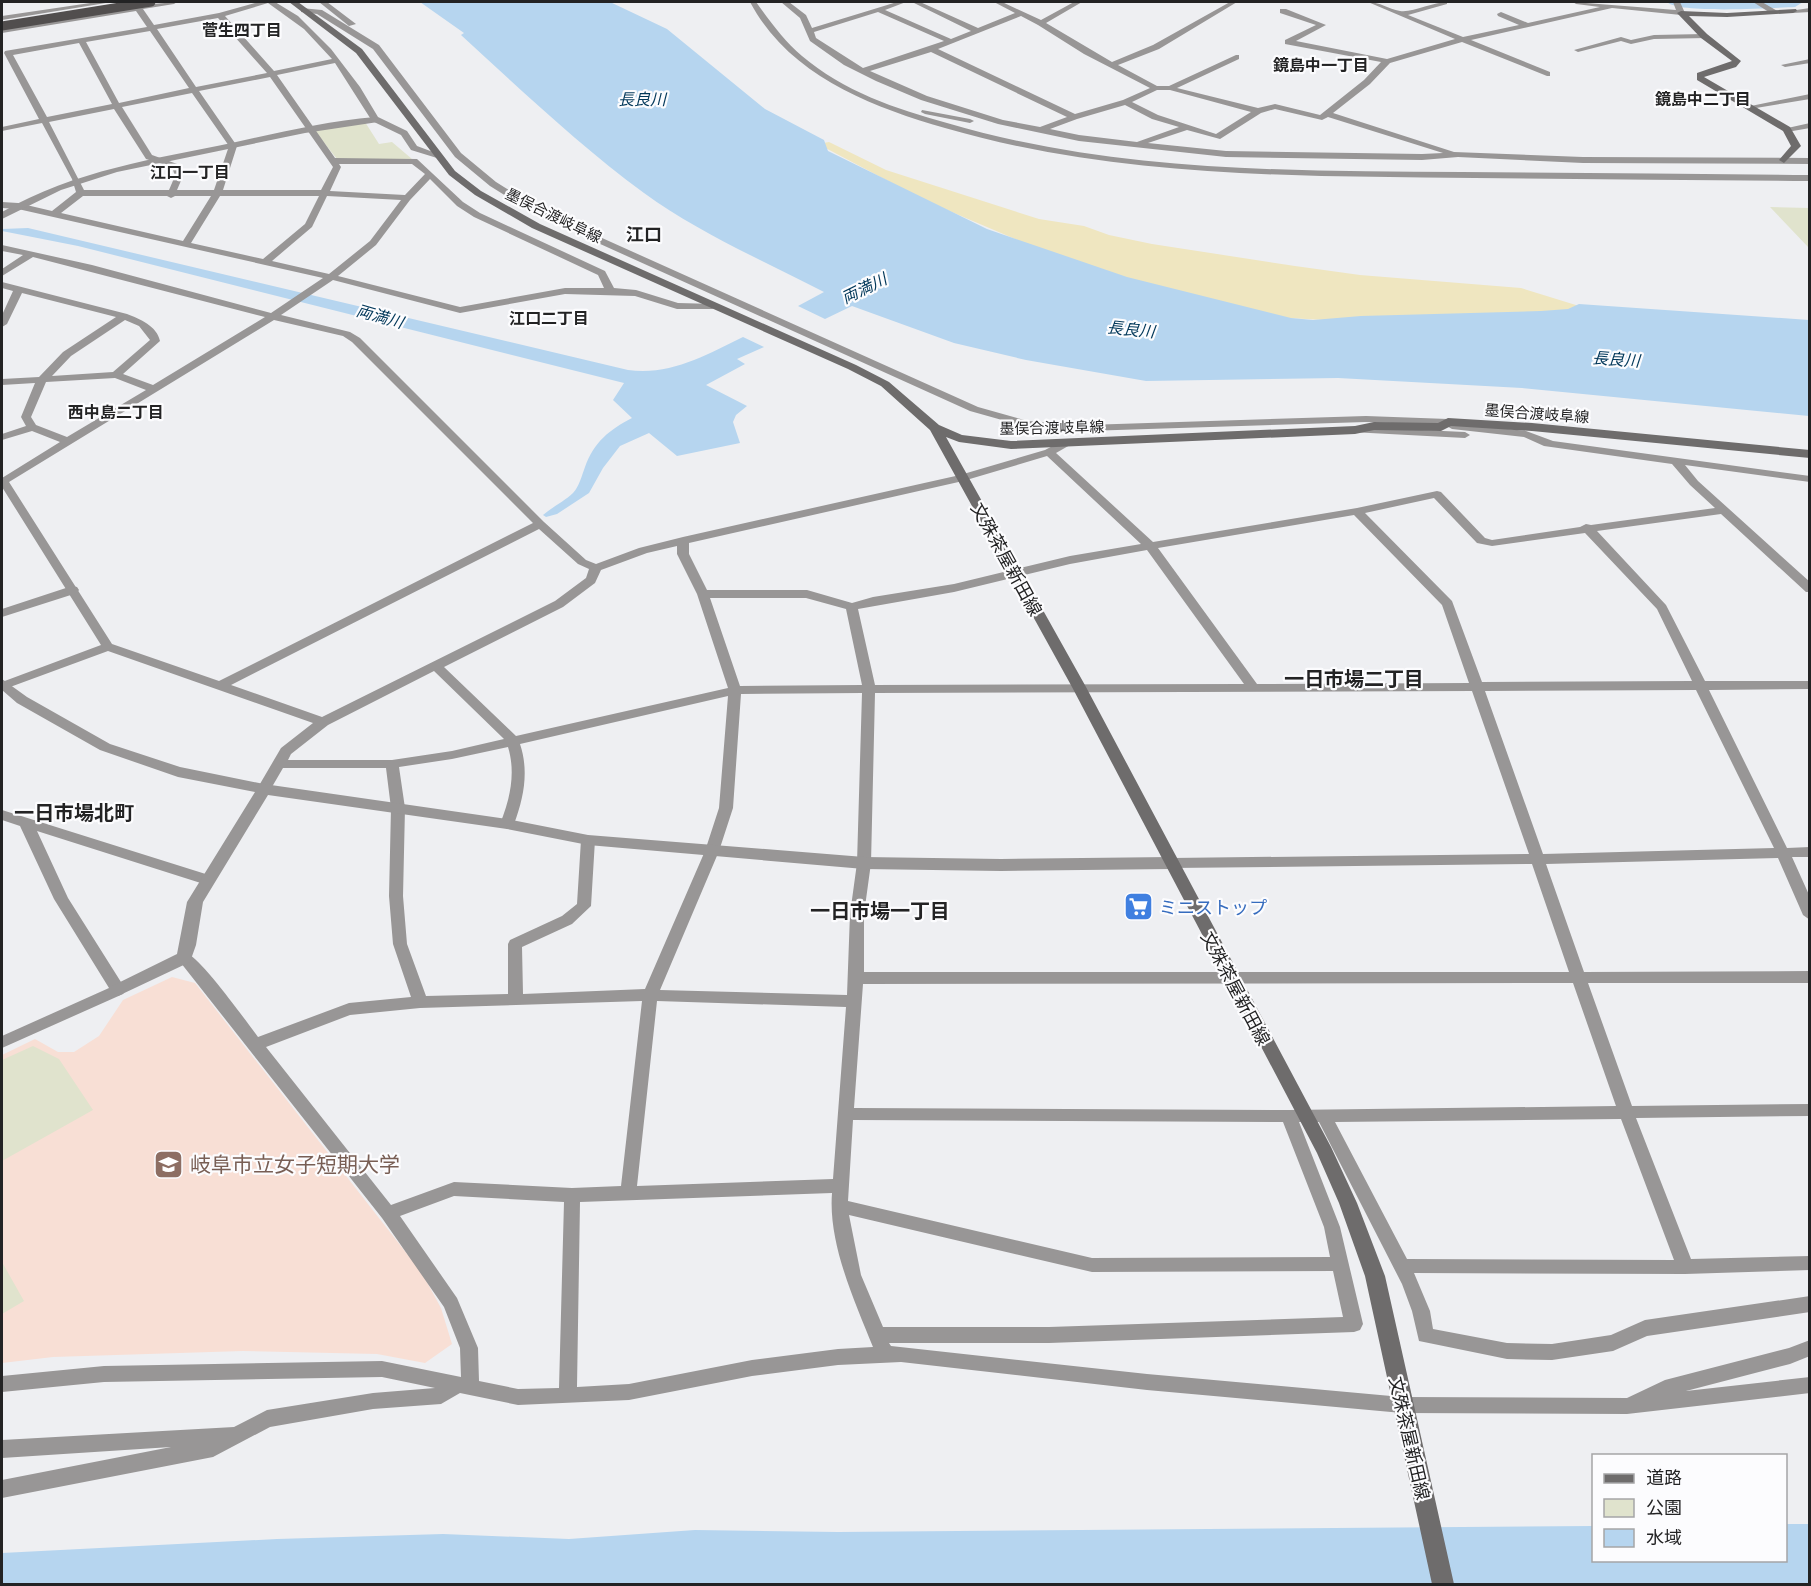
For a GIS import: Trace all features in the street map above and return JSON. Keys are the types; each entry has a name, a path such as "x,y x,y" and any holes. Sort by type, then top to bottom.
{"main road":[{"path":"2,28 152,2"},
{"name":"墨俣合渡岐阜線","path":"292,2 359,51 452,173 478,193 536,226 885,384 935,428 959,438 1011,445 1355,430 1374,426 1441,427 1448,422 1532,427 1809,454"},
{"path":"1785,3 1794,11"},
{"path":"1678,6 1727,15 1794,11"},
{"path":"1678,6 1704,36 1737,64 1700,75 1700,78 1787,129 1796,146 1784,160"},
{"name":"文殊茶屋新田線","path":"935,428 1014,574 1079,687 1231,979 1297,1116 1348,1203 1375,1276 1443,1584"}],"street":[{"path":"2,18 108,2"},
{"path":"2,28 137,5 174,2"},
{"path":"81,193 76,179 44,120 5,53 220,15 265,2"},
{"path":"271,2 286,9 335,61 351,80 375,120"},
{"path":"323,2 354,26 366,40"},
{"path":"753,2 791,50 808,65 847,87 905,113 963,132 1019,145 1124,162 1235,171 1809,177"},
{"path":"785,2 798,12"},
{"path":"793,2 813,39 830,53 862,71 956,109 1036,130 1126,102 1156,88 1170,88 1258,111"},
{"path":"810,31 903,2"},
{"path":"915,2 978,31"},
{"path":"997,2 1041,23 1156,88"},
{"path":"1041,23 1079,2"},
{"path":"1112,65 1156,47 1234,2"},
{"path":"1371,2 1548,74"},
{"path":"1402,14 1444,2"},
{"path":"1576,2 1609,7 1678,6"},
{"path":"1759,3 1775,12"},
{"path":"137,5 233,146"},
{"path":"1283,11 1322,25 1288,42 1387,61 1465,39 1609,7"},
{"path":"304,10 319,12 376,47 445,141 471,168 493,184 571,229 721,294 945,398 1027,424 1086,428 1366,419 1448,422 1452,426 1526,434 1551,444"},
{"path":"879,10 950,41"},
{"path":"1794,11 1809,10"},
{"path":"862,71 932,49 1022,13"},
{"path":"1502,14 1529,26"},
{"path":"220,15 296,105 309,129 337,167 309,225 263,263"},
{"path":"1578,50 1621,39 1631,42 1654,38 1704,36"},
{"path":"81,41 152,160 176,165 179,176 171,195"},
{"path":"932,49 1074,117"},
{"path":"1798,52 1809,61"},
{"path":"1170,88 1236,57"},
{"path":"2,129 335,61"},
{"path":"1126,102 1155,117 1217,136 1258,111 1275,106 1322,118 1367,82 1387,61"},
{"path":"1785,65 1809,61"},
{"path":"847,87 941,116 1138,146 1226,154 1343,157 1422,157 1458,154 1583,160 1738,161"},
{"path":"1750,107 1809,96"},
{"path":"1327,114 1458,154"},
{"path":"2,216 10,207 76,179 152,160 233,146 309,129 375,120 403,131 414,148 437,155"},
{"path":"1787,129 1809,124"},
{"path":"1138,146 1142,142 1185,128"},
{"path":"186,243 218,192 233,146"},
{"path":"333,161 414,161 460,204 477,215 602,273 610,291"},
{"path":"1513,175 1533,170 1738,161 1809,161"},
{"path":"108,647 2,481 274,316 329,278 373,243 407,198 430,174"},
{"path":"493,184 497,195 534,221 536,226"},
{"path":"54,214 81,193 171,195 218,192 323,193 407,198"},
{"path":"10,207 54,214 186,243 460,310 565,291 636,293 677,306 712,306"},
{"path":"2,248 346,334 356,340 540,524 582,562 596,568 643,550 683,540 963,478 1049,452 1066,443"},
{"path":"2,273 31,254"},
{"path":"2,285 18,291 124,316 142,324 155,337 155,341 116,375"},
{"path":"2,324 18,291"},
{"path":"32,428 26,417 41,381 67,354 124,316"},
{"path":"2,382 116,375 153,389"},
{"path":"2,437 32,428 67,441"},
{"path":"1355,430 1518,438 1809,479"},
{"path":"1049,452 1150,546 1254,687"},
{"path":"1676,462 1723,510 1809,589"},
{"path":"703,594 807,594 852,607 1014,574 1070,560 1357,511 1437,494 1481,541 1492,543 1587,527 1723,510"},
{"path":"1357,511 1448,604 1626,1112 1685,1267"},
{"path":"221,685 540,524"},
{"path":"1587,527 1662,608 1783,853 1809,915"},
{"path":"628,1194 650,995 712,851 726,808 735,690 703,594 683,554 683,540"},
{"path":"2,1042 184,958 188,949 189,921 207,880 277,764 298,740 323,722 559,604 591,580 596,568"},
{"path":"2,613 72,590"},
{"path":"852,607 869,688 864,863 856,914 856,978 839,1206 852,1275 885,1354"},
{"path":"2,685 108,647 323,722"},
{"path":"436,666 512,741 519,772 516,802 507,824"},
{"path":"2,685 22,700 105,747 178,772 264,789 507,824 588,840 864,863 1001,865 1536,859 1809,852"},
{"path":"277,764 392,764 452,755 735,690 1809,685"},
{"path":"392,764 398,808 396,896 400,944 420,1002"},
{"path":"2,814 207,880"},
{"path":"29,824 26,823 60,899 118,990"},
{"path":"516,1000 515,944 567,920 584,906 588,840"},
{"path":"184,958 388,1213 451,1303 469,1348 464,1386"},
{"path":"856,978 1809,977"},
{"path":"254,1045 349,1009 420,1002 650,995 853,1001"},
{"path":"847,1114 1324,1116 1809,1110"},
{"path":"876,1335 1049,1335 1354,1324 1332,1227 1297,1116"},
{"path":"1324,1116 1402,1266 1421,1311 1425,1335 1507,1350 1552,1352 1613,1343 1645,1328 1809,1304"},
{"path":"388,1213 454,1189 572,1195 839,1186"},
{"path":"568,1396 572,1195"},
{"path":"839,1206 1092,1265 1340,1264"},
{"path":"1402,1266 1685,1267 1809,1263"},
{"path":"1627,1406 1665,1388 1790,1356 1809,1348"},
{"path":"2,1384 104,1374 382,1369 518,1397 568,1396 629,1392 752,1368 838,1357 885,1354 1147,1382 1402,1405 1627,1406 1809,1384"},
{"path":"2,1489 213,1448 267,1419 373,1401 441,1396 464,1386"},
{"path":"2,1449 236,1435"}],"shaded area":[{"name":"岐阜市立女子短期大学","path":"172,977 195,983 422,1273 441,1308 452,1344 425,1363 377,1354 243,1351 53,1357 2,1363 2,1055 35,1039 58,1052 74,1052 99,1036 123,1000"}],"green space":[{"path":"365,122 379,144 392,142 412,159 337,159 314,130"},
{"path":"1770,207 1809,208 1809,248"},
{"path":"33,1046 59,1059 93,1110 2,1161 2,1060"},
{"path":"2,1262 24,1301 2,1314"}],"sand":[{"path":"829,142 886,170 1039,219 1084,226 1109,235 1152,244 1360,275 1521,288 1579,306 1565,312 1325,320 1288,318 1162,289 1050,254 926,201 818,144"}],"water":[{"name":"長良川","path":"420,2 610,2 667,29 765,109 824,140 828,151 987,229 1127,277 1291,318 1313,320 1361,316 1541,311 1568,309 1579,304 1809,320 1809,416 1522,388 1338,378 1146,381 1026,360 954,343 852,306 825,319 798,306 824,292 709,234 644,193 550,116 461,35 464,33"},
{"name":"両満川","path":"28,228 628,370 658,370 673,367 701,357 743,337 764,347 737,359 745,364 706,385 747,406 736,415 733,422 740,443 677,456 649,433 620,446 603,468 589,493 557,514 546,517 543,515 575,490 598,444 609,432 632,418 613,400 624,383 78,246 2,231 2,229"},
{"path":"1787,1524 1810,1524 1809,1584 2,1584 2,1553 277,1539 443,1534 569,1539 695,1530 838,1532 1592,1526 1592,1562 1787,1562"}],"waterway":[{"path":"1675,2 1729,5 1795,2"}],"place":[{"name":"ミニストップ","path":"1138,907"},
{"name":"岐阜市立女子短期大学","path":"169,1164"}],"district":[{"name":"菅生四丁目","path":"242,30"},
{"name":"鏡島中一丁目","path":"1321,65"},
{"name":"鏡島中二丁目","path":"1703,99"},
{"name":"江口一丁目","path":"190,172"},
{"name":"江口","path":"644,234"},
{"name":"江口二丁目","path":"549,318"},
{"name":"西中島二丁目","path":"116,412"},
{"name":"一日市場二丁目","path":"1354,678"},
{"name":"一日市場北町","path":"74,812"},
{"name":"一日市場一丁目","path":"880,910"}]}
